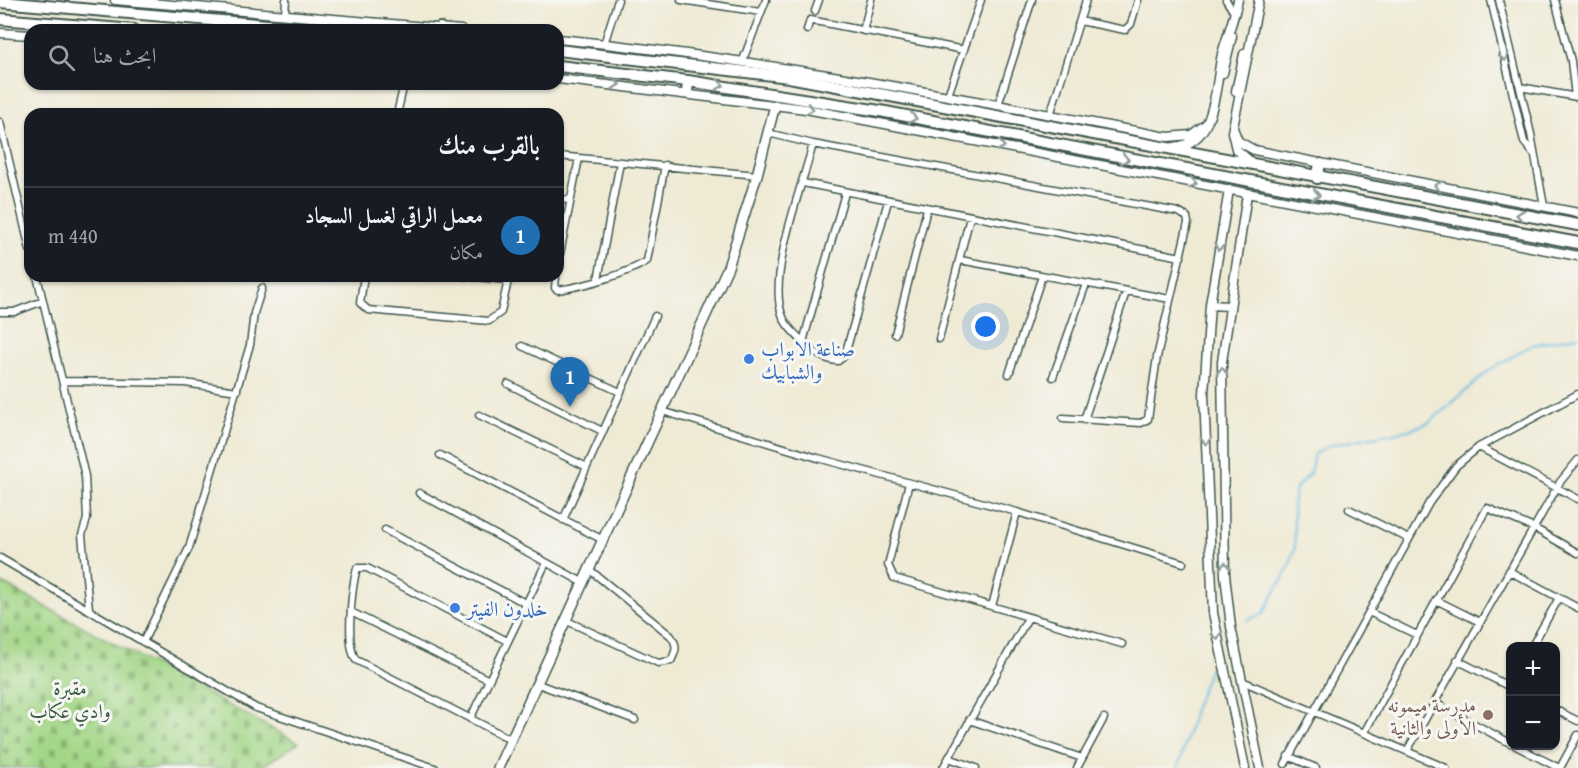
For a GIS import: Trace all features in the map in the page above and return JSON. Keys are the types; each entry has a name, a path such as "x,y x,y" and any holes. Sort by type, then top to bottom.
{"highway":[{"path":"0,2 47,3 265,24"},
{"path":"0,19 61,24"},
{"path":"564,51 705,60 824,78 1098,129 1317,178 1578,225"},
{"path":"615,72 619,56"},
{"path":"564,67 688,81 770,100 1578,243"},
{"path":"687,93 688,81"},
{"path":"1317,178 1320,164"},
{"path":"1337,211 1339,199"}],"main road":[{"path":"115,0 388,24"},
{"path":"1171,147 1192,141 1205,125 1219,80 1223,52 1238,0"},
{"path":"1251,162 1236,149 1233,128 1259,0"},
{"path":"0,33 24,35"},
{"path":"564,40 705,60 743,60 824,78 948,95 1050,115 1098,129 1175,137 1191,135 1205,125"},
{"path":"498,768 728,267 758,175 768,133 770,100 564,80"},
{"path":"1233,128 1238,141 1254,150 1578,213"},
{"path":"1088,157 1247,194 1578,256"},
{"path":"1229,190 1210,304 1204,378 1212,594 1216,631 1244,766"},
{"path":"1247,194 1228,306 1221,379 1225,575 1231,627 1260,768"},
{"path":"1210,304 1228,306"},
{"path":"1231,699 1245,699"}],"street":[{"path":"285,14 286,0"},
{"path":"604,44 618,0"},
{"path":"681,0 761,12"},
{"path":"743,60 766,0"},
{"path":"815,11 819,0"},
{"path":"862,31 871,0"},
{"path":"948,95 981,0"},
{"path":"999,105 1032,0"},
{"path":"1050,115 1086,0"},
{"path":"1080,21 1125,30 1131,24 1138,0"},
{"path":"1226,0 1235,15"},
{"path":"1491,0 1524,142 1533,153"},
{"path":"1499,0 1520,87 1544,206"},
{"path":"1520,87 1577,97 1575,60 1556,0"},
{"path":"807,30 810,20 964,50"},
{"path":"398,108 403,90"},
{"path":"0,122 24,224"},
{"path":"768,133 813,144 1178,212 1187,217 1188,223 1170,299 1148,419 1141,423 1063,418"},
{"path":"813,144 777,284 783,317 788,327 803,342 832,361 838,361 845,355 888,201"},
{"path":"564,157 758,175"},
{"path":"564,229 579,158"},
{"path":"598,280 620,162"},
{"path":"556,282 555,288 558,290 598,280 647,261 665,165"},
{"path":"802,183 1181,257"},
{"path":"803,342 845,193"},
{"path":"564,200 569,200"},
{"path":"895,334 927,209"},
{"path":"939,339 970,217"},
{"path":"960,260 1170,299"},
{"path":"1009,375 1042,276"},
{"path":"38,282 85,476 87,519 82,535 88,609"},
{"path":"362,282 358,297 360,303 368,310 489,321 501,312 507,282"},
{"path":"1053,377 1086,284"},
{"path":"143,642 189,548 250,345 254,313 262,288"},
{"path":"1084,420 1126,292"},
{"path":"0,312 14,312 43,302"},
{"path":"563,520 655,316"},
{"path":"522,346 620,392"},
{"path":"64,381 173,382 237,391"},
{"path":"508,384 602,431"},
{"path":"1285,764 1409,539 1456,466 1479,447 1578,394"},
{"path":"662,411 1017,512 1183,563"},
{"path":"479,415 587,466"},
{"path":"1479,447 1578,499"},
{"path":"440,455 603,540"},
{"path":"1407,752 1457,660 1557,488 1578,460"},
{"path":"909,483 888,565 891,574 901,580 1122,644"},
{"path":"419,493 584,583"},
{"path":"1364,733 1487,508 1534,528 1578,553"},
{"path":"1349,509 1409,539"},
{"path":"992,606 1017,512"},
{"path":"385,530 525,603"},
{"path":"0,558 256,708 435,768"},
{"path":"470,719 546,563"},
{"path":"507,641 367,568 357,568 351,612 352,654 356,660 512,740"},
{"path":"567,621 658,663 671,661 675,652 675,643 671,636 590,570"},
{"path":"1509,571 1578,608"},
{"path":"1534,642 1559,598"},
{"path":"1436,600 1479,622"},
{"path":"351,612 488,679"},
{"path":"1368,612 1417,635"},
{"path":"943,768 1028,618"},
{"path":"1457,660 1506,685"},
{"path":"1242,681 1446,768"},
{"path":"538,684 635,720"},
{"path":"1435,703 1506,741"},
{"path":"1560,712 1578,721"},
{"path":"1077,768 1104,718"},
{"path":"969,720 1082,758"},
{"path":"1524,750 1559,768 1578,735"},
{"path":"1288,756 1316,768"},
{"path":"949,758 976,768"}],"green space":[{"name":"مقبرة وادي عكاب","path":"0,582 299,743 259,768 0,768"}],"waterway":[{"path":"1247,620 1263,614 1290,565 1295,547 1293,504 1296,488 1310,473 1314,454 1330,445 1409,430 1430,422 1490,370 1532,345 1578,336"},
{"path":"1178,768 1194,710 1210,668"}],"place":[{"name":"صناعة الابواب والشبابيك","path":"749,359"},
{"name":"معمل الراقي لغسل السجاد","path":"570,407"},
{"name":"خلدون الفيتر","path":"455,608"},
{"name":"مدرسة ميمونه الأولى والثانية","path":"1488,715"}]}
